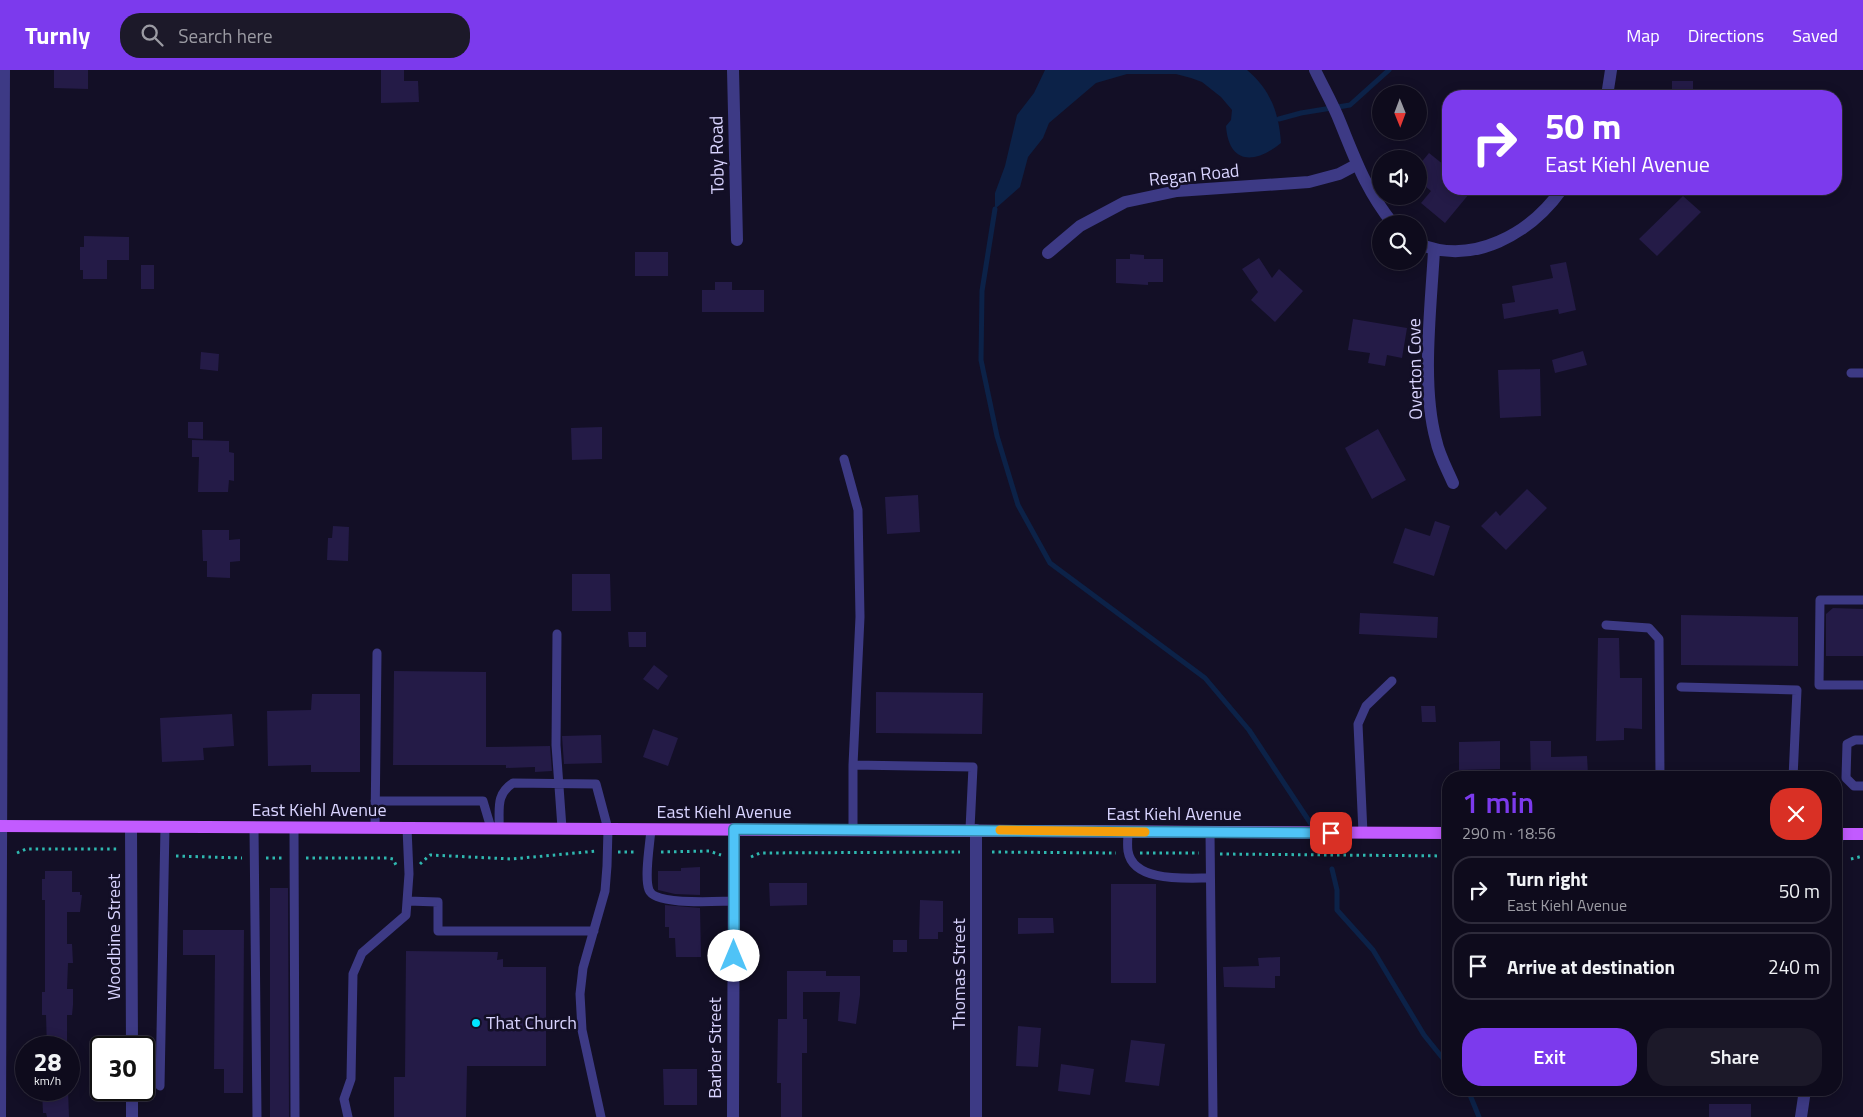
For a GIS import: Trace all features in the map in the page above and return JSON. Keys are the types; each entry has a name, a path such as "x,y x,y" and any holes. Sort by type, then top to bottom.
{"main road":[{"name":"East Kiehl Avenue","path":"1,826 1442,834"},
{"path":"1842,834 1863,834"}],"street":[{"path":"0,1117 4,70"},
{"name":"Toby Road","path":"733,70 737,240"},
{"path":"1315,70 1340,121 1356,165 1387,215"},
{"path":"1608,90 1612,70"},
{"name":"Regan Road","path":"1048,253 1080,226 1125,202 1177,191 1309,182 1339,174 1356,165"},
{"path":"1427,247 1434,250 1462,251 1492,246 1531,222 1556,195"},
{"name":"Overton Cove","path":"1434,250 1429,363 1430,413 1436,441 1453,482"},
{"name":"Woodbine Street","path":"131,827 132,1036"},
{"name":"Barber Street","path":"733,1117 734,829"},
{"name":"Thomas Street","path":"973,830 976,1117"},
{"path":"1801,1117 1804,1096"},
{"path":"132,1101 132,1117"}],"lane":[{"path":"1852,373 1863,373"},
{"path":"844,459 858,510 860,617 853,765 853,830"},
{"path":"1863,600 1820,600 1819,685 1863,685"},
{"path":"1606,625 1649,628 1658,639 1660,771"},
{"path":"556,634 556,745 562,828"},
{"path":"375,828 377,653"},
{"path":"1363,833 1358,724 1366,706 1392,681"},
{"path":"1681,687 1797,690 1793,771"},
{"path":"1863,740 1854,740 1847,744 1846,778 1854,786 1863,786"},
{"path":"853,765 973,767 973,830"},
{"path":"495,828 503,789 513,783 596,784 608,829 608,852 604,891 583,968 580,994 582,1030 601,1117"},
{"path":"375,801 483,801 495,828"},
{"path":"160,1086 165,827"},
{"path":"254,828 257,1117"},
{"path":"294,828 295,1117"},
{"path":"348,1117 344,1099 351,1079 353,974 362,953 406,915 409,874 407,828"},
{"path":"652,829 649,890 656,898 664,901 734,901"},
{"path":"1128,831 1128,853 1141,871 1168,879 1210,878"},
{"path":"1210,832 1213,1117"},
{"path":"408,901 438,902 438,931 594,931"}],"path":[{"path":"17,853 26,849 132,850"},
{"path":"165,854 254,858 388,858 393,859 397,874 409,874 430,855 512,859 608,852 709,851 726,858"},
{"path":"751,857 760,853 960,852"},
{"path":"1851,859 1863,856"}],"water":[{"path":"1045,70 1247,70 1268,94 1276,112 1281,143 1262,155 1245,157 1238,154 1232,148 1228,139 1226,126 1231,120 1232,110 1221,97 1202,82 1176,74 1127,74 1096,83 1049,123 1043,138 1028,157 1020,187 995,209 995,193 1005,166 1017,115 1034,93"}],"building":[{"path":"54,70 88,70 88,89 54,88"},
{"path":"381,70 404,70 404,81 418,81 419,102 381,103"},
{"path":"1672,81 1693,81 1693,90 1672,90"},
{"path":"1429,153 1442,163 1442,195 1468,195 1445,223 1423,205 1427,205 1427,196 1431,191 1427,188 1427,155"},
{"path":"1683,196 1701,212 1657,256 1639,239"},
{"path":"84,236 129,237 129,260 107,260 107,279 83,279 83,270 80,270 80,247 84,247"},
{"path":"635,252 668,252 668,276 635,276"},
{"path":"1130,254 1144,255 1144,259 1163,259 1163,282 1148,282 1148,285 1116,283 1116,259 1130,259"},
{"path":"1259,258 1272,278 1279,269 1303,291 1275,322 1251,300 1258,292 1242,269"},
{"path":"1566,262 1576,310 1559,314 1558,309 1504,319 1502,304 1515,302 1512,286 1553,278 1550,265"},
{"path":"141,265 154,265 154,289 141,289"},
{"path":"715,282 732,282 732,290 764,290 764,312 702,312 702,290 715,290"},
{"path":"1353,319 1407,328 1402,358 1387,355 1385,366 1368,363 1370,353 1348,350"},
{"path":"1583,351 1587,365 1555,373 1552,360"},
{"path":"201,352 219,354 218,371 200,369"},
{"path":"1540,369 1541,416 1500,418 1498,370"},
{"path":"188,422 203,422 203,439 188,438"},
{"path":"602,427 602,459 572,460 571,428"},
{"path":"1378,429 1406,480 1372,499 1345,448"},
{"path":"192,440 229,441 229,452 234,453 234,481 229,480 228,492 198,492 199,457 192,457"},
{"path":"1527,489 1547,508 1506,550 1481,526 1496,511 1500,516"},
{"path":"918,495 920,532 887,534 885,497"},
{"path":"1435,521 1450,526 1434,576 1393,563 1405,528 1430,536"},
{"path":"333,526 349,527 348,561 327,560 328,538 332,538"},
{"path":"202,530 229,530 229,540 240,539 240,561 230,562 230,578 207,577 207,561 203,561"},
{"path":"572,574 610,574 611,611 572,611"},
{"path":"1833,608 1863,609 1863,656 1826,656 1826,614"},
{"path":"1360,613 1438,617 1437,638 1359,634"},
{"path":"1681,615 1798,617 1798,666 1681,665"},
{"path":"628,632 646,632 646,647 629,647"},
{"path":"1598,638 1619,638 1620,678 1642,678 1642,729 1624,728 1624,740 1596,741"},
{"path":"654,665 668,676 658,690 643,679"},
{"path":"394,671 486,672 486,747 550,746 552,771 535,772 535,767 506,768 506,765 393,765"},
{"path":"876,692 983,693 982,734 876,733"},
{"path":"312,694 360,694 360,772 311,772 311,765 268,766 267,711 311,710"},
{"path":"1421,706 1435,706 1436,722 1422,722"},
{"path":"232,714 234,746 203,748 204,760 162,762 160,718"},
{"path":"653,729 678,738 668,766 643,757"},
{"path":"601,735 602,763 564,764 562,736"},
{"path":"1500,741 1500,769 1459,770 1459,742"},
{"path":"1530,741 1551,741 1551,757 1587,756 1588,771 1531,771"},
{"path":"700,867 700,895 675,894 658,890 658,871 681,871 681,868"},
{"path":"45,871 72,871 72,892 80,892 80,895 82,895 80,912 67,912 67,944 72,944 73,963 68,963 67,989 73,989 73,1005 72,1015 67,1015 67,1036 47,1036 46,1015 42,1015 42,992 45,992 45,900 42,900 42,879 45,879"},
{"path":"769,883 807,883 807,905 770,906"},
{"path":"1111,884 1156,884 1156,983 1111,983"},
{"path":"270,888 288,888 289,1117 270,1117"},
{"path":"920,900 943,901 943,932 938,932 938,939 919,939"},
{"path":"665,905 700,908 701,957 676,957 675,938 669,938 669,927 665,927"},
{"path":"1018,918 1053,918 1054,933 1018,934"},
{"path":"183,930 244,930 243,1093 224,1093 224,1069 214,1069 215,955 183,955"},
{"path":"893,940 907,940 907,952 893,952"},
{"path":"406,951 498,952 497,960 503,959 503,967 546,967 546,1066 467,1066 466,1117 394,1117 394,1077 405,1077"},
{"path":"1280,957 1280,976 1275,976 1275,988 1224,987 1223,967 1259,966 1258,958"},
{"path":"787,971 826,971 826,976 860,976 860,995 856,1024 838,1021 840,992 803,992 803,1019 807,1019 807,1053 802,1053 802,1117 781,1117 781,1083 777,1083 778,1019 787,1019"},
{"path":"1018,1026 1041,1028 1038,1067 1016,1066"},
{"path":"1131,1040 1165,1044 1159,1086 1125,1082"},
{"path":"1061,1064 1094,1069 1090,1095 1058,1091"},
{"path":"663,1069 697,1069 697,1105 664,1105"},
{"path":"42,1101 68,1101 69,1117 47,1117 46,1113 43,1113"},
{"path":"1709,1104 1751,1104 1751,1117 1709,1117"}],"waterway":[{"path":"1279,119 1301,113 1350,105 1389,70"},
{"path":"995,209 982,291 981,360 997,436 1018,505 1050,563 1205,678 1249,730 1311,824"},
{"path":"1332,869 1337,890 1337,910 1373,950 1424,1035 1442,1057"},
{"path":"1470,1096 1479,1117"}],"slow traffic":[{"path":"1000,830 1145,832"}],"place":[{"name":"That Church","path":"476,1023"}],"route":[{"path":"734,956 734,829 1331,833"}]}
